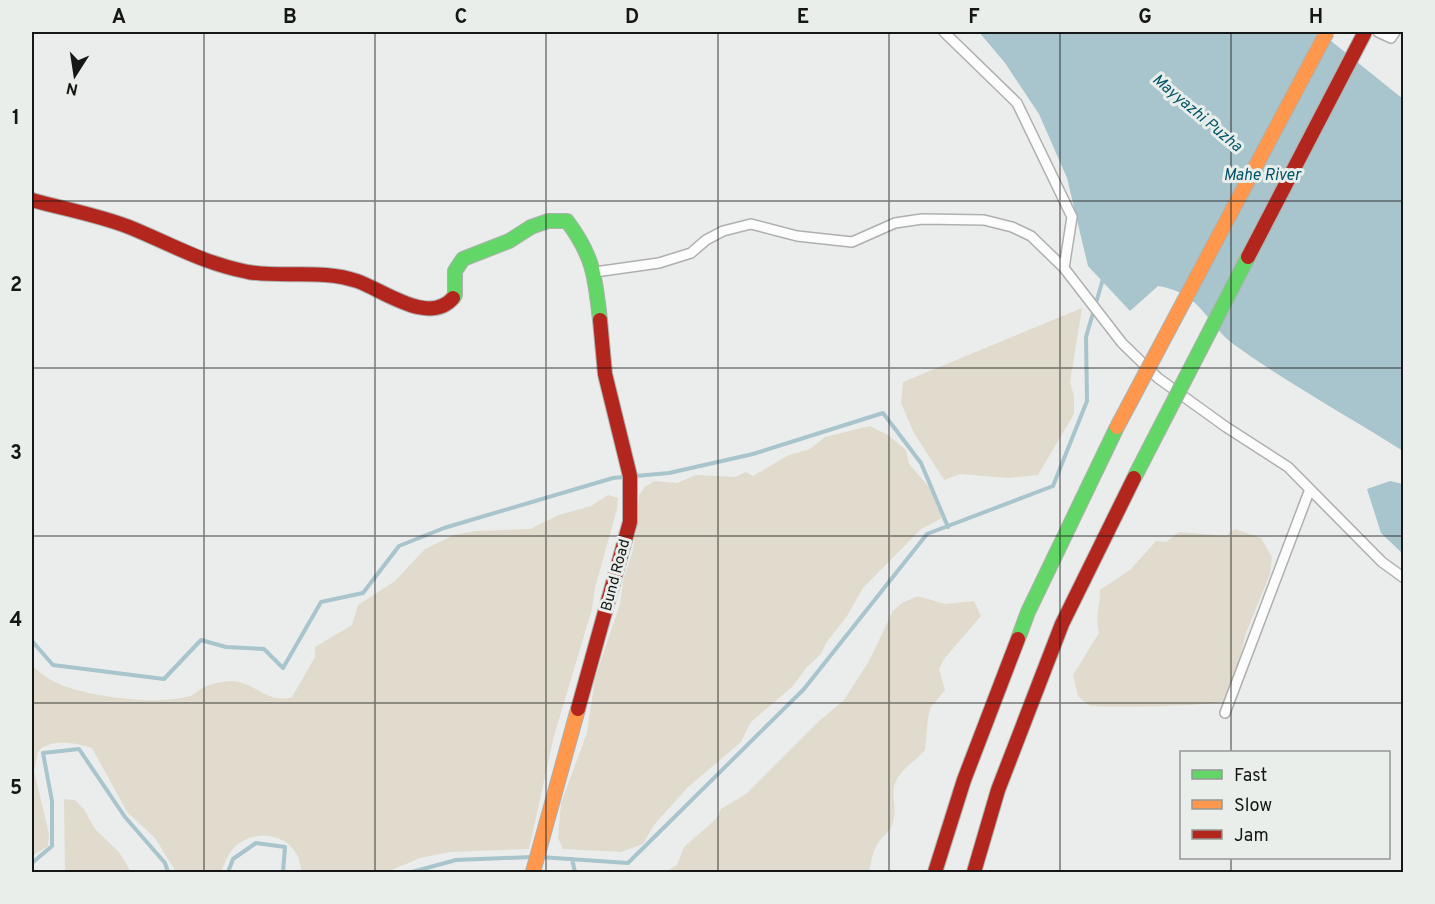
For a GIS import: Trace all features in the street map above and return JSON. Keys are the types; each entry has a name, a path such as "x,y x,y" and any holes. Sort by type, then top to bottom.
{"main road":[{"path":"935,873 964,780 1029,612 1111,438 1327,32"},
{"path":"974,873 998,790 1062,624 1141,463 1365,32"},
{"name":"Bund Road","path":"32,200 128,227 195,258 250,272 309,273 357,281 396,301 435,309 446,306 455,295 453,274 455,266 463,260 548,221 567,221 574,227 595,272 605,374 630,477 630,522 533,873"}],"street":[{"path":"944,32 1017,103 1072,217 1064,268"},
{"path":"1378,32 1391,38 1395,32"},
{"path":"595,272 659,263 692,253 706,240 735,226 751,224 797,236 852,242 895,223 922,219 984,220 1012,227 1031,236 1064,268 1109,327 1158,378 1226,427 1288,467 1382,562 1404,578"},
{"path":"1225,713 1310,489"}],"shaded area":[{"path":"1082,308 1070,382 1074,396 1074,414 1038,475 1007,478 960,474 944,480 914,433 901,403 903,382"},
{"path":"870,426 888,435 906,450 909,464 930,488 942,518 921,529 863,588 821,654 806,668 793,686 751,722 741,742 687,788 654,825 643,844 621,852 563,849 558,838 561,803 587,733 595,678 620,604 623,581 633,550 639,495 654,481 677,483 696,475 735,477 746,472 753,476 789,455 810,449 825,437"},
{"path":"608,495 618,498 617,509 595,588 592,609 554,736 529,849 450,852 420,858 387,872 301,872 295,851 288,844 269,836 259,836 248,838 238,844 232,850 221,872 176,872 155,838 127,812 92,748 56,743 38,752 34,771 49,834 48,846 32,856 32,666 59,684 88,693 124,699 176,699 191,695 212,684 232,681 248,685 276,698 292,697 315,657 315,647 352,625 358,605 395,581 425,549 454,535 475,531 530,529 559,515 591,506"},
{"path":"1235,529 1261,538 1272,557 1270,574 1246,633 1224,701 1119,707 1093,706 1083,701 1078,696 1073,675 1099,633 1100,590 1131,569 1156,541 1166,542 1179,532 1226,536"},
{"path":"918,596 945,604 974,601 981,616 944,659 939,669 945,690 931,707 925,750 896,781 893,823 875,848 869,872 665,872 677,865 684,847 716,819 721,809 746,794 818,722 844,700 869,661 893,611 902,603"},
{"path":"64,799 75,800 84,809 95,829 119,852 131,872 65,872"}],"water":[{"name":"Mahe River","path":"979,32 1320,32 1403,99 1403,451 1236,346 1185,295 1158,286 1130,311 1088,266 1067,178 1039,114 1005,63"},
{"path":"1390,481 1403,484 1403,554 1381,533 1367,489"}],"waterway":[{"path":"540,857 628,863 804,689 927,534 1053,486 1087,401 1086,337 1103,279"},
{"path":"32,641 53,665 164,679 201,640 226,647 264,649 283,668 321,602 363,593 399,546 444,528 613,478 669,473 753,454 883,413 921,463 948,527"},
{"path":"32,863 52,846 52,801 43,753 79,749 125,817 165,863 168,872"},
{"path":"228,872 233,859 256,843 285,847 283,872"},
{"path":"412,872 456,860 532,857"},
{"path":"572,859 575,872"}],"traffic: fast":[{"path":"453,298 455,271 463,259 509,241 531,227 548,221 567,221 583,246 592,268 600,320"},
{"path":"1134,478 1248,257"},
{"path":"1018,639 1028,612 1117,427"}],"traffic: slow":[{"path":"1117,427 1327,32"},
{"path":"533,872 578,709"}],"traffic: jam":[{"path":"1248,257 1365,32"},
{"path":"32,200 117,223 201,258 248,272 344,277 419,307 443,306 453,298"},
{"path":"578,709 630,522 630,476 605,374 600,320"},
{"path":"974,872 998,790 1062,624 1134,478"},
{"path":"935,872 964,780 1018,639"}],"water label":[{"name":"Mayyazhi Puzha","path":"1198,112"}]}
